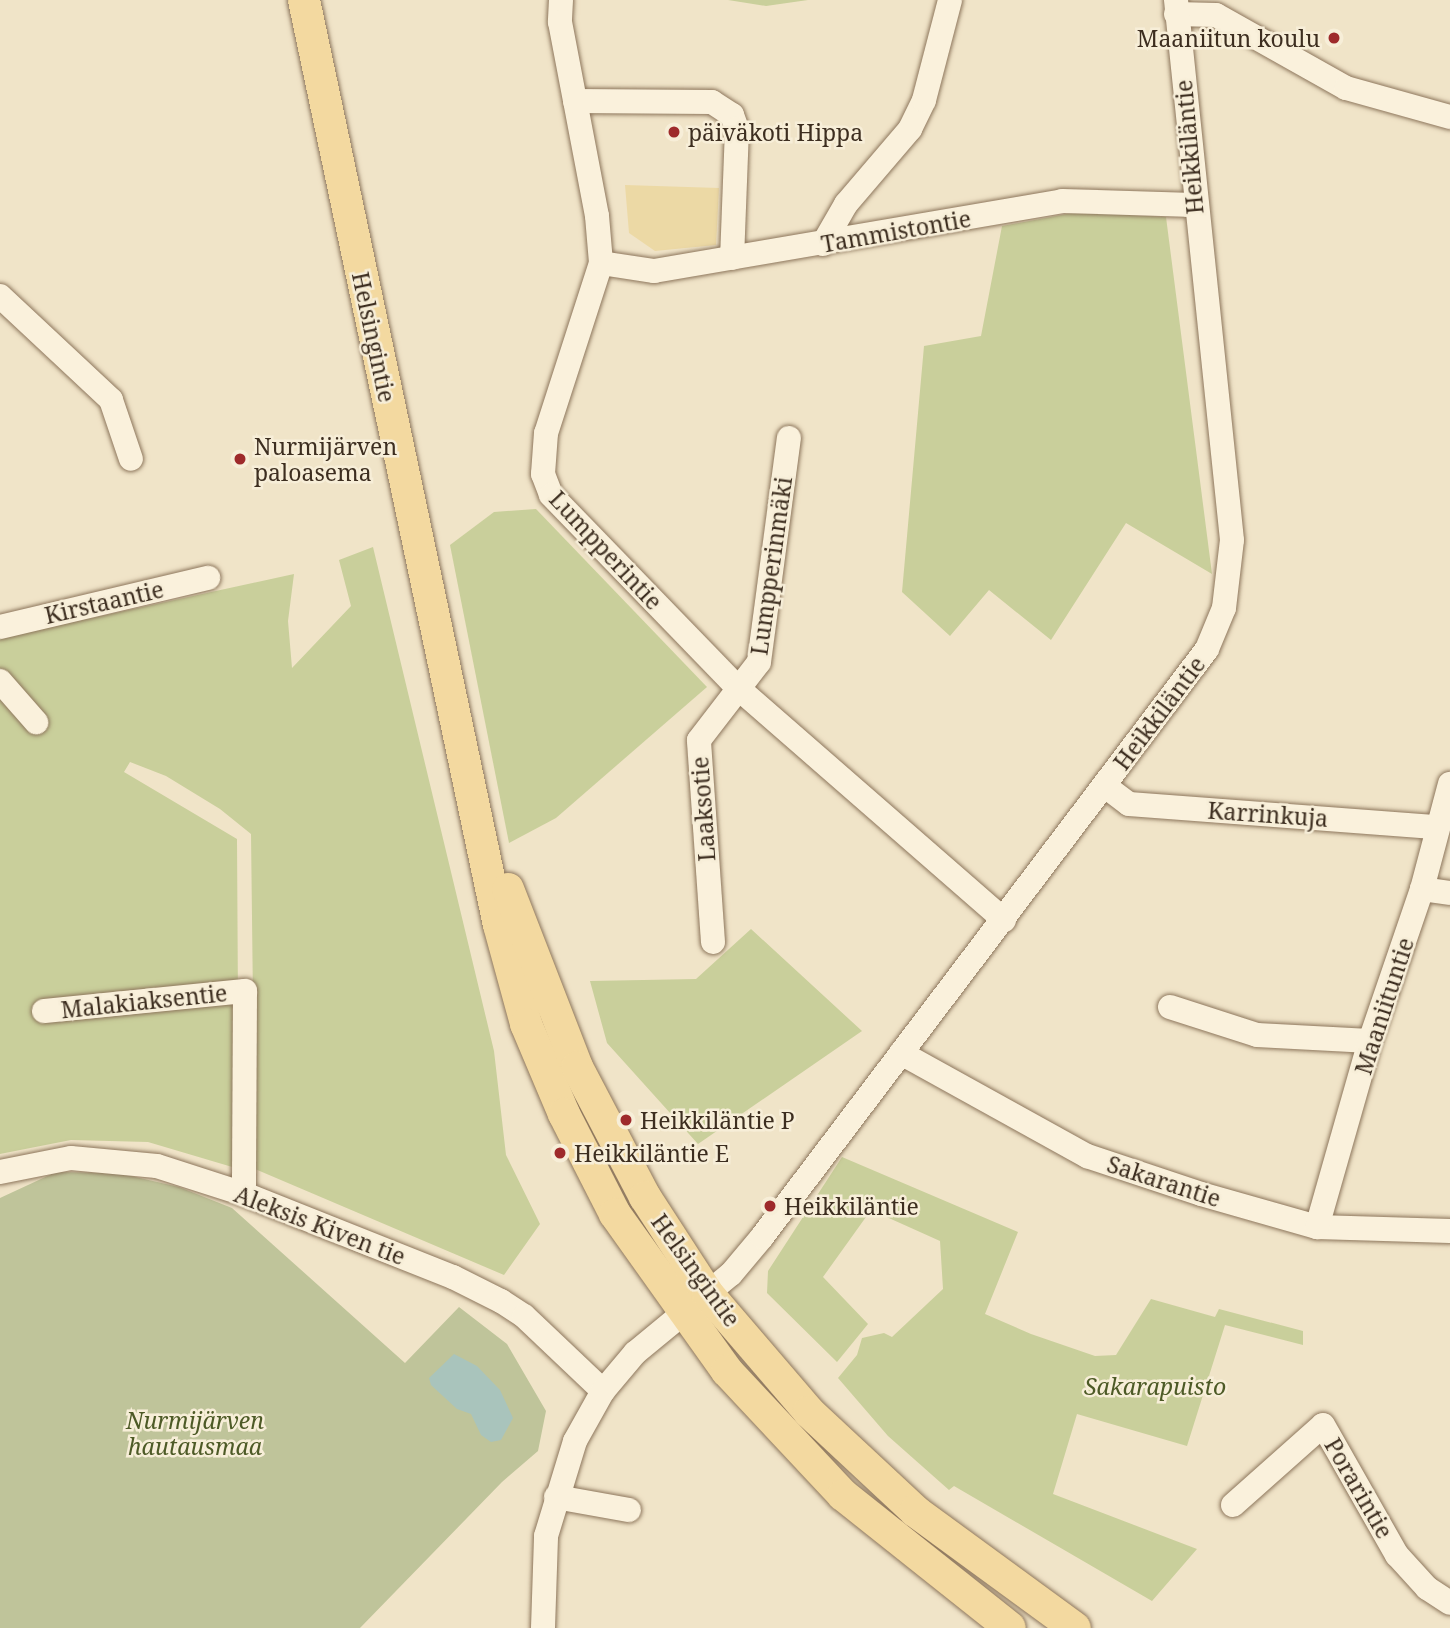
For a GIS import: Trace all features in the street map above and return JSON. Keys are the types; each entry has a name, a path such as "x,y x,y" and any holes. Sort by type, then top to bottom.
{"main road":[{"name":"Helsingintie","path":"304,0 474,796 499,925 526,1024 564,1114 615,1214 682,1313 752,1400 843,1495 1010,1628"},
{"name":"Helsingintie","path":"474,796 577,1068 645,1197 708,1294 809,1412 915,1511 1076,1628"}],"street":[{"name":"Lumpperintie","path":"561,0 560,22 597,216 601,263 546,433 543,474 551,495 738,688 1004,920"},
{"path":"823,244 846,204 910,129 924,100 950,0"},
{"path":"1176,7 1216,15 1346,88 1450,117"},
{"name":"Heikkiläntie","path":"542,1628 541,1582 556,1497 575,1441 603,1391 635,1353 708,1294 762,1237 1004,920 1206,649 1224,608 1230,575 1232,540 1194,205 1176,7"},
{"path":"575,101 712,103 732,115 737,129 732,258"},
{"name":"Tammistontie","path":"601,263 619,270 654,271 1062,201 1194,205"},
{"path":"0,296 111,400 131,459"},
{"name":"Lumpperinmäki","path":"738,688 759,662 789,438"},
{"name":"Kirstaantie","path":"0,626 208,578"},
{"path":"0,681 37,722"},
{"name":"Laaksotie","path":"713,942 699,740 738,688"},
{"name":"Maaniituntie","path":"1317,1227 1370,1041 1422,889 1450,784"},
{"name":"Karrinkuja","path":"1105,786 1129,804 1437,827"},
{"path":"1422,889 1450,893"},
{"name":"Malakiaksentie","path":"44,1011 244,991 244,1194"},
{"path":"1170,1007 1257,1035 1370,1041"},
{"name":"Sakarantie","path":"901,1053 1087,1156 1317,1227 1450,1231"},
{"name":"Aleksis Kiven tie","path":"0,1172 71,1157 157,1166 244,1194 453,1276 501,1301 524,1316 603,1391"},
{"name":"Porarintie","path":"1233,1505 1323,1425 1397,1555 1427,1588 1450,1603"},
{"path":"556,1497 629,1510"}],"green space":[{"path":"728,0 808,0 766,6"},
{"path":"1077,212 1166,217 1212,574 1126,523 1051,640 989,590 950,636 902,592 924,346 981,336 1002,226"},
{"path":"536,509 707,687 556,818 509,843 450,545 494,512"},
{"path":"373,547 494,1051 506,1155 540,1224 504,1275 255,1169 251,834 220,809 166,776 130,762 124,772 237,839 239,1169 148,1142 71,1140 0,1154 0,638 294,574 288,621 292,668 351,606 339,560"},
{"path":"751,929 862,1031 698,1144 607,1043 590,981 696,979"},
{"name":"Sakarapuisto","path":"842,1157 1018,1232 985,1314 1031,1334 1095,1356 1116,1355 1151,1299 1215,1317 1219,1309 1303,1331 1303,1345 1225,1325 1187,1446 1077,1414 1053,1494 1197,1549 1152,1601 954,1486 949,1490 888,1436 838,1378 857,1355 862,1338 884,1333 892,1337 943,1289 940,1241 871,1210 823,1277 868,1324 837,1362 767,1293 768,1271"},
{"name":"Nurmijärven hautausmaa","path":"56,1172 118,1173 179,1187 232,1208 405,1363 459,1307 507,1344 546,1411 538,1451 502,1482 360,1628 0,1628 0,1198"}],"sand":[{"path":"625,185 719,188 716,245 655,251 629,233"}],"water":[{"path":"454,1354 477,1366 500,1390 513,1418 501,1440 491,1442 481,1435 471,1414 457,1409 431,1385 429,1378"}],"place":[{"name":"Maaniitun koulu","path":"1334,38"},
{"name":"päiväkoti Hippa","path":"674,132"},
{"name":"Nurmijärven paloasema","path":"240,459"},
{"name":"Heikkiläntie P","path":"626,1120"},
{"name":"Heikkiläntie E","path":"560,1153"},
{"name":"Heikkiläntie","path":"770,1206"}]}
